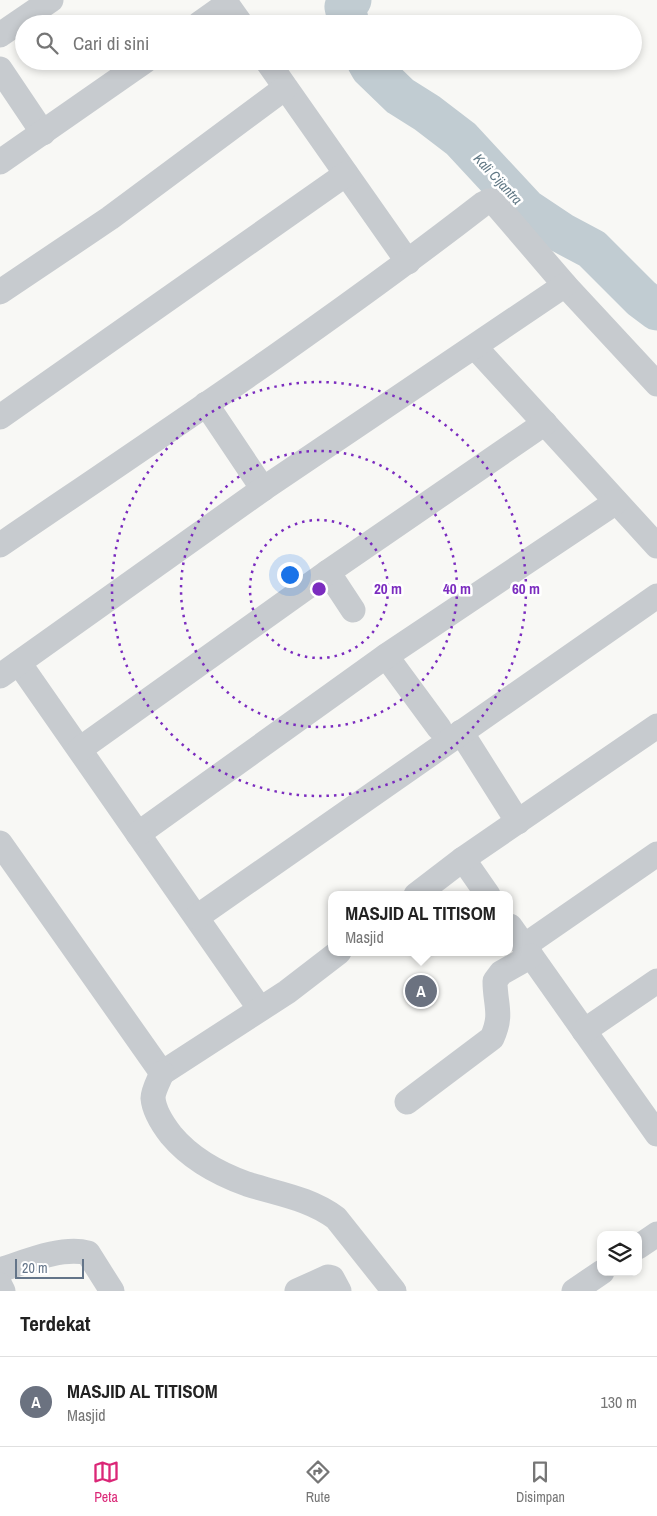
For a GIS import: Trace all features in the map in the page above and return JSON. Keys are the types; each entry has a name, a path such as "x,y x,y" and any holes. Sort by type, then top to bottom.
{"street":[{"path":"29,15 51,0"},
{"path":"218,15 230,9"},
{"path":"0,35 15,25"},
{"path":"0,70 43,133"},
{"path":"0,162 132,70"},
{"path":"273,70 408,262"},
{"path":"0,292 110,218 285,88"},
{"path":"0,417 346,174"},
{"path":"0,545 206,404 408,262 483,204 493,202 565,285 657,384"},
{"path":"260,1009 80,749 10,669 263,489 565,285"},
{"path":"475,347 657,546"},
{"path":"206,404 263,489"},
{"path":"80,749 328,572 544,423"},
{"path":"138,834 386,656 616,502"},
{"path":"328,572 352,610"},
{"path":"197,917 450,730 657,596"},
{"path":"386,656 450,730 518,822"},
{"path":"421,891 463,859 657,726"},
{"path":"0,843 162,1073"},
{"path":"407,1102 492,1038 498,1026 499,1015 495,981 501,973 657,854"},
{"path":"463,859 485,891"},
{"path":"513,930 584,1031 653,1120"},
{"path":"334,956 287,992 162,1073 153,1098 162,1124 182,1148 220,1174 295,1197 325,1210 336,1218 394,1291"},
{"path":"584,1031 657,980"},
{"path":"0,1270 45,1256 80,1250 88,1253 112,1291"},
{"path":"574,1291 597,1275"},
{"path":"297,1291 328,1277 332,1278 339,1291"},
{"path":"0,1285 4,1291"}],"waterway":[{"name":"Kali Cijantra","path":"347,15 345,7 351,0"},
{"name":"Kali Cijantra","path":"373,70 400,96 427,113 461,139 526,209 562,233 592,249 641,298 657,310"}],"place":[{"name":"MASJID AL TITISOM","path":"421,991"}]}
